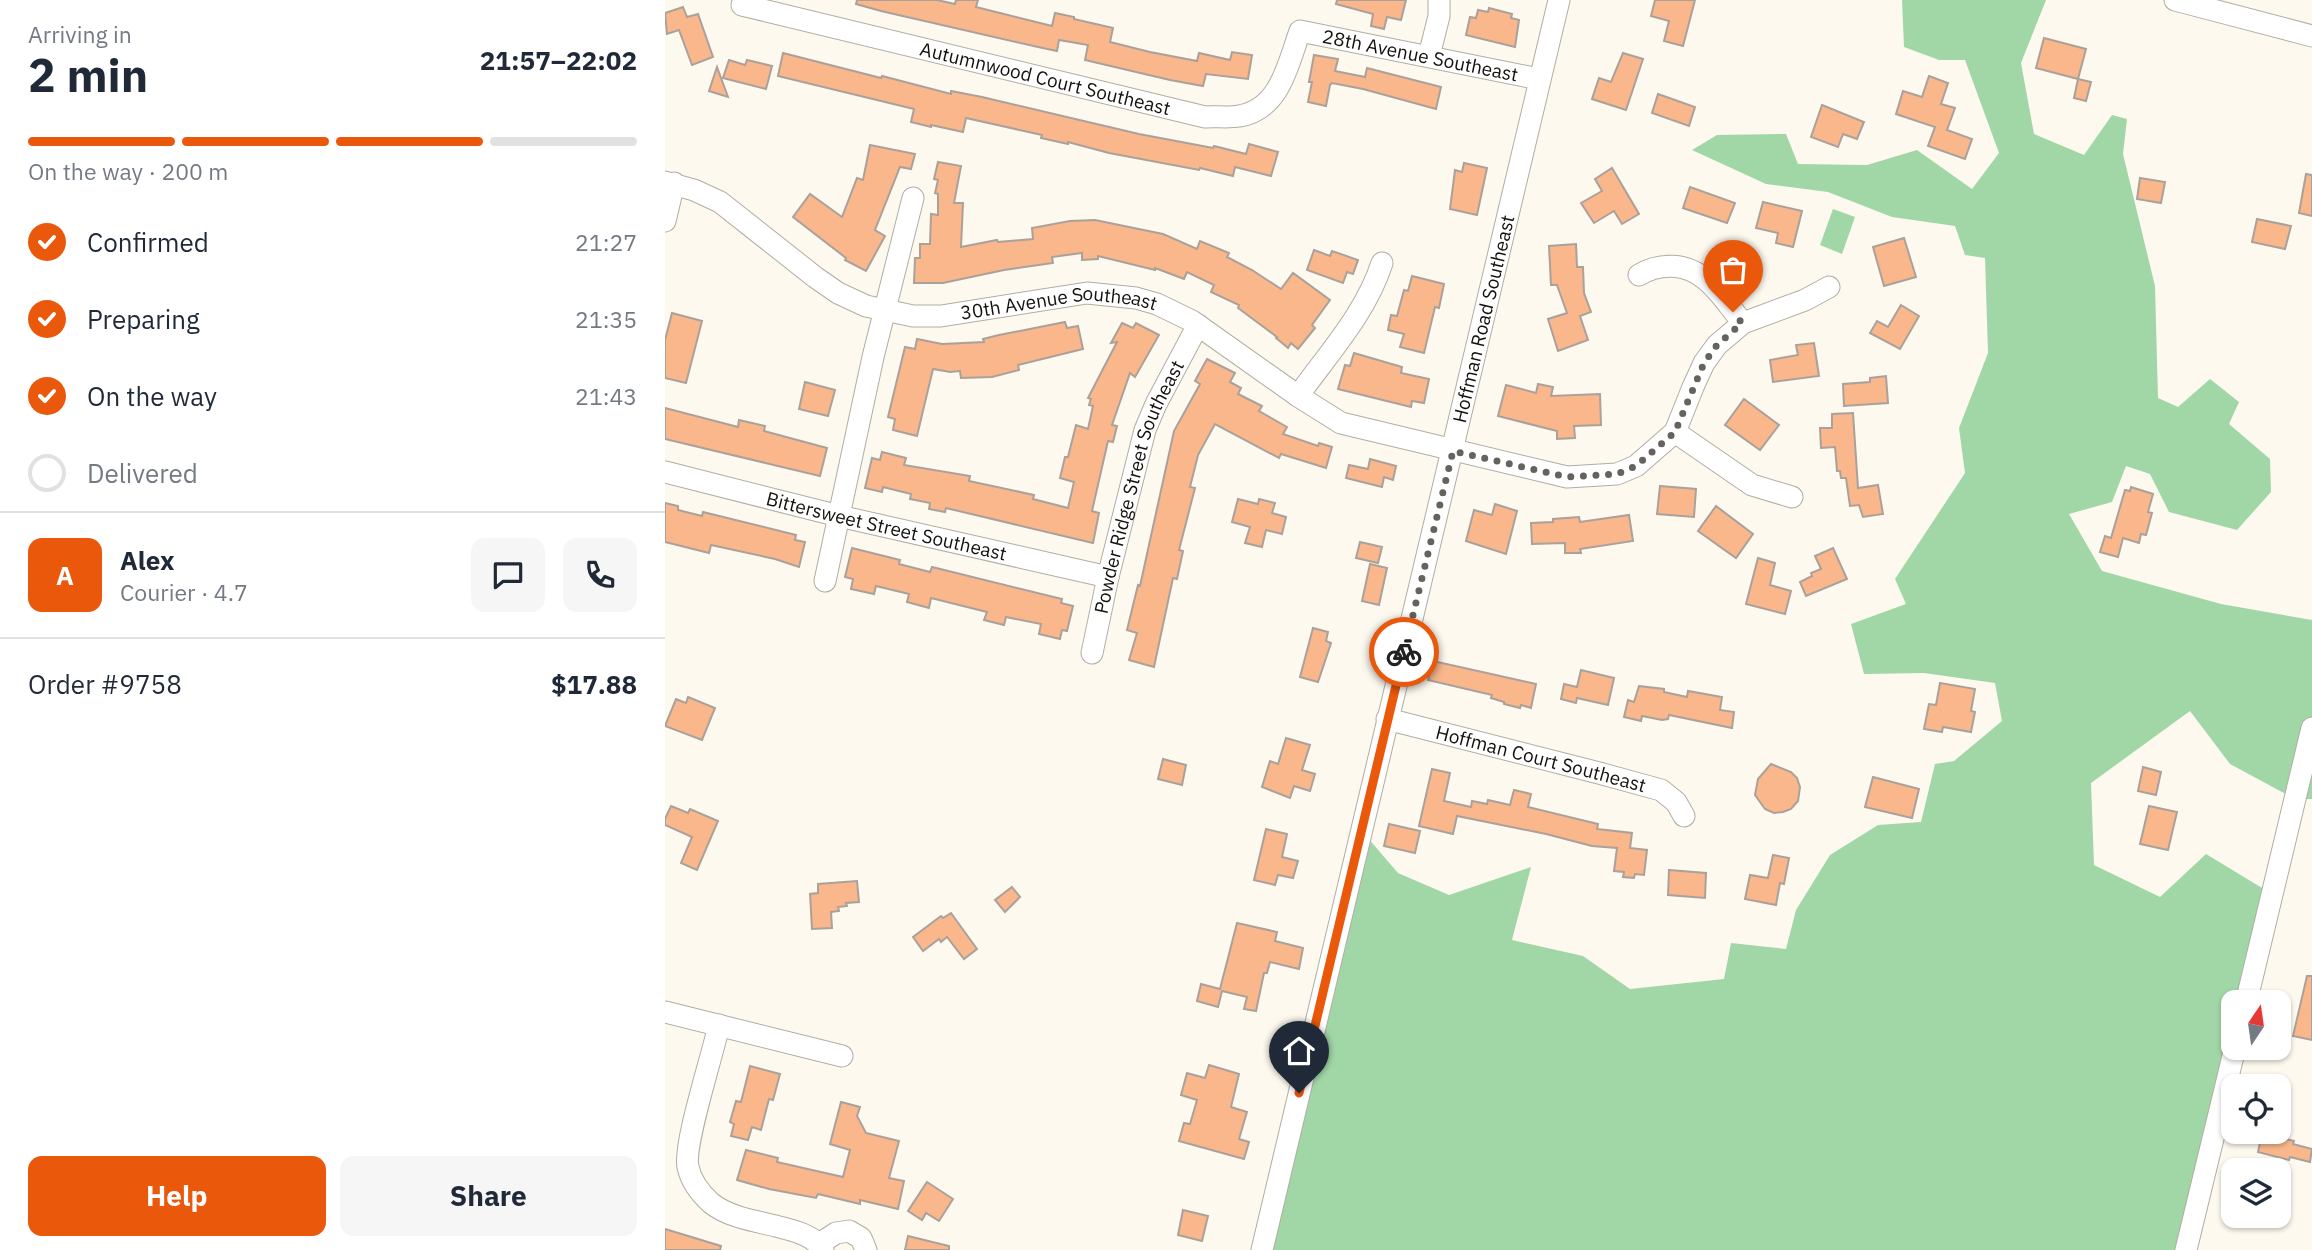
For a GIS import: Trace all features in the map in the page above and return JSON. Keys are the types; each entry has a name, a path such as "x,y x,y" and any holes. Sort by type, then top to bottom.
{"street":[{"path":"1429,56 1439,16 1439,0"},
{"name":"Hoffman Road Southeast","path":"1262,1250 1559,0"},
{"path":"2175,0 2312,36"},
{"name":"Autumnwood Court Southeast","path":"742,5 1205,117 1240,116 1265,106 1278,91 1300,31"},
{"name":"28th Avenue Southeast","path":"1300,31 1539,79"},
{"path":"665,221 669,182"},
{"name":"30th Avenue Southeast","path":"669,182 720,202 838,293 885,312 941,316 1059,297 1108,294 1157,304 1198,325 1341,423 1567,477 1617,474 1636,466 1675,432"},
{"path":"825,581 913,198"},
{"path":"1298,396 1359,312 1376,283 1382,264"},
{"path":"1639,275 1649,269 1674,265 1706,279 1742,323"},
{"path":"1792,497 1752,485 1675,432 1704,363 1717,345 1742,323 1805,300 1829,287"},
{"name":"Powder Ridge Street Southeast","path":"1092,653 1145,430 1198,325"},
{"name":"Bittersweet Street Southeast","path":"665,472 839,516 1108,577"},
{"name":"Hoffman Court Southeast","path":"1387,719 1661,790 1677,802 1684,816"},
{"path":"2249,990 2312,728"},
{"path":"665,1012 842,1056"},
{"path":"719,1025 690,1143 688,1165 697,1187 712,1204 731,1214 804,1234 821,1247 836,1233 849,1231 861,1238 866,1250"},
{"path":"2186,1250 2232,1060"}],"green space":[{"path":"1902,0 2046,0 2021,63 2034,134 2084,155 2112,115 2127,119 2123,154 2155,286 2158,398 2178,407 2210,379 2239,402 2229,424 2270,459 2271,492 2237,530 2169,512 2150,474 2126,466 2112,502 2069,514 2102,571 2221,604 2312,620 2312,799 2295,799 2230,764 2190,711 2091,783 2094,865 2160,897 2206,854 2272,894 2249,990 2221,990 2221,1060 2230,1060 2227,1074 2221,1074 2221,1100 2186,1250 1262,1250 1361,830 1398,873 1449,895 1531,867 1512,940 1583,956 1630,989 1724,979 1731,943 1786,949 1796,910 1830,855 1878,825 1921,822 1935,764 1954,761 2002,721 1995,683 1924,673 1864,674 1851,624 1906,604 1895,579 1965,473 1959,428 1988,353 1985,258 1965,255 1955,226 1892,217 1828,192 1766,184 1692,150 1717,135 1786,134 1798,164 1867,165 1917,150 1972,189 1999,153 1965,60 1939,60 1904,47"},
{"path":"1833,209 1855,217 1842,254 1820,245"}],"building":[{"path":"857,0 937,0 955,4 956,0 978,0 976,7 1052,26 1055,13 1113,28 1110,42 1150,52 1197,61 1199,53 1230,60 1232,52 1252,55 1248,79 1206,74 1203,86 1170,80 1085,60 1088,45 1059,40 1057,51 881,11 856,4"},
{"path":"1337,0 1406,0 1401,20 1387,17 1384,29 1371,26 1373,14 1336,4"},
{"path":"1655,0 1695,0 1683,46 1664,41 1669,21 1651,16"},
{"path":"683,7 687,17 698,14 713,57 692,65 679,30 667,34 665,13"},
{"path":"1489,8 1512,14 1511,18 1519,20 1515,47 1466,35 1470,17 1476,18 1478,10 1488,12"},
{"path":"2044,38 2086,49 2078,79 2036,68"},
{"path":"783,53 951,94 951,91 982,97 1139,134 1246,154 1249,144 1278,152 1271,176 1235,167 1233,176 1109,153 966,118 963,132 931,127 911,122 914,109 778,76"},
{"path":"1623,53 1643,59 1626,110 1592,99 1599,78 1611,82"},
{"path":"1314,55 1338,59 1335,71 1365,77 1367,68 1441,87 1436,109 1332,83 1326,106 1308,102"},
{"path":"729,60 745,65 747,60 772,66 766,89 723,78"},
{"path":"717,67 728,97 709,91"},
{"path":"1929,76 1948,83 1941,104 1955,108 1947,130 1972,139 1965,159 1928,146 1935,127 1896,114 1903,91 1922,97"},
{"path":"2078,79 2091,82 2086,101 2074,98"},
{"path":"1658,94 1695,107 1689,126 1652,113"},
{"path":"1822,105 1864,122 1857,139 1843,134 1838,147 1811,137"},
{"path":"870,145 915,154 911,169 900,167 875,230 885,236 866,271 845,260 846,258 793,217 810,194 842,217 857,178 863,180"},
{"path":"938,162 961,166 954,203 963,203 961,247 997,240 1033,239 1032,228 1070,221 1095,220 1163,234 1197,249 1200,241 1229,253 1227,257 1281,289 1293,273 1330,300 1312,325 1315,328 1298,349 1291,343 1288,348 1238,308 1239,305 1211,292 1214,285 1187,272 1184,279 1155,268 1098,256 1098,259 1082,260 1082,253 1052,257 1053,263 943,283 914,283 915,258 920,258 920,244 930,244 931,214 938,215 938,194 935,193 938,180 934,179"},
{"path":"1464,163 1487,168 1477,215 1450,209 1455,170 1462,172"},
{"path":"1612,168 1639,214 1622,224 1614,211 1594,223 1581,203 1602,191 1595,179"},
{"path":"2306,174 2312,175 2312,216 2299,213"},
{"path":"2140,178 2165,182 2161,203 2137,199"},
{"path":"1690,187 1735,203 1727,223 1683,208"},
{"path":"1763,202 1802,211 1793,247 1776,243 1778,233 1756,228"},
{"path":"2257,219 2291,226 2285,249 2252,242"},
{"path":"1904,238 1916,277 1884,286 1873,247"},
{"path":"1576,244 1577,267 1583,267 1584,293 1591,312 1580,316 1588,340 1558,351 1548,319 1567,313 1557,285 1551,285 1549,246"},
{"path":"1314,250 1330,256 1332,251 1358,260 1353,274 1347,272 1343,283 1307,270"},
{"path":"1412,276 1444,284 1439,308 1435,307 1424,353 1400,347 1404,334 1388,330 1391,315 1397,316 1404,290 1408,291"},
{"path":"1901,305 1919,316 1900,349 1870,333 1877,321 1888,327"},
{"path":"672,313 702,321 686,383 665,378 665,340"},
{"path":"1065,322 1067,328 1078,326 1083,349 1018,365 1019,370 992,377 961,378 960,371 933,369 917,436 893,430 895,419 888,417 905,347 915,349 917,339 942,344 984,342 983,339 999,335"},
{"path":"1122,323 1133,328 1136,323 1159,335 1135,377 1130,373 1112,425 1117,426 1113,442 1108,441 1092,511 1099,513 1093,543 946,508 945,512 929,509 930,503 910,499 911,494 883,487 882,492 865,488 872,458 880,460 882,452 906,458 904,465 970,476 969,481 1034,495 1033,499 1068,508 1074,482 1060,478 1065,457 1068,457 1076,425 1088,429 1093,406 1089,405 1091,399 1088,398 1117,342 1111,343"},
{"path":"1814,343 1819,376 1773,382 1770,360 1798,355 1796,345"},
{"path":"1354,353 1402,367 1401,373 1429,379 1424,403 1412,401 1411,407 1338,389 1345,365 1350,366"},
{"path":"1207,359 1235,373 1230,382 1241,388 1238,394 1262,406 1259,411 1287,427 1283,434 1318,446 1319,443 1332,447 1326,468 1281,454 1279,458 1215,424 1198,455 1190,487 1195,488 1179,550 1183,551 1177,579 1173,578 1154,667 1129,660 1137,633 1127,630 1138,585 1140,586 1174,431 1200,384 1195,381"},
{"path":"1886,376 1888,403 1844,406 1843,384 1870,382 1870,378"},
{"path":"805,382 835,390 828,416 799,409"},
{"path":"1538,384 1553,387 1551,396 1600,394 1601,425 1574,426 1575,438 1557,439 1557,431 1498,416 1506,385 1536,393"},
{"path":"1744,399 1779,425 1760,450 1725,425"},
{"path":"665,408 738,427 739,420 765,426 764,431 827,448 820,476 665,439"},
{"path":"1853,413 1858,488 1878,485 1883,514 1863,517 1859,505 1850,506 1846,478 1841,478 1840,471 1837,471 1835,447 1821,448 1820,428 1832,428 1832,414"},
{"path":"1370,459 1396,466 1393,480 1384,477 1382,487 1346,478 1349,465 1368,469"},
{"path":"1660,486 1696,489 1694,517 1657,514"},
{"path":"2131,487 2153,494 2148,512 2152,513 2146,535 2141,534 2139,543 2123,538 2118,557 2100,552 2105,536 2111,538 2125,490 2130,491"},
{"path":"1238,499 1258,504 1259,499 1275,503 1272,513 1286,517 1282,534 1266,530 1262,547 1245,543 1250,527 1232,522"},
{"path":"665,503 678,506 678,510 702,516 703,512 796,535 795,540 805,542 799,567 711,545 709,553 665,542"},
{"path":"1495,504 1517,511 1506,554 1466,541 1474,510 1492,515"},
{"path":"1716,506 1753,534 1736,558 1698,531"},
{"path":"1629,515 1633,541 1580,549 1581,553 1565,553 1565,543 1532,544 1531,523 1579,517 1580,522"},
{"path":"1360,542 1382,547 1378,563 1356,558"},
{"path":"852,548 900,560 899,564 930,572 932,567 1062,599 1061,603 1073,606 1067,631 1062,630 1060,639 1039,634 1041,624 1006,617 1004,625 984,620 987,612 931,598 929,608 907,602 909,594 876,586 874,594 851,589 853,579 845,577"},
{"path":"1833,548 1847,579 1806,596 1800,582 1821,569 1815,556"},
{"path":"1758,558 1775,563 1770,585 1791,591 1785,614 1746,604"},
{"path":"1370,564 1387,568 1379,605 1362,601"},
{"path":"1313,628 1328,632 1326,641 1331,643 1318,682 1300,677"},
{"path":"1433,661 1536,684 1531,708 1504,704 1491,698 1492,695 1428,680"},
{"path":"1581,670 1614,678 1608,705 1577,698 1576,703 1561,699 1564,684 1577,687"},
{"path":"1940,683 1975,689 1971,711 1975,712 1971,732 1943,727 1942,732 1924,729 1929,704 1936,705"},
{"path":"1639,686 1664,689 1664,692 1687,697 1688,691 1722,697 1720,710 1734,712 1732,728 1669,715 1668,719 1662,720 1642,716 1641,721 1624,717 1628,700 1634,702"},
{"path":"688,697 715,708 702,740 665,726 676,699 686,703"},
{"path":"1286,738 1310,745 1302,770 1315,774 1310,791 1294,786 1290,798 1262,787 1270,761 1278,764"},
{"path":"1163,759 1186,765 1182,785 1158,779"},
{"path":"1771,764 1791,772 1800,787 1798,801 1791,809 1783,812 1774,813 1765,809 1755,795 1758,779"},
{"path":"2143,767 2161,772 2156,795 2138,791"},
{"path":"1432,769 1450,773 1444,801 1471,807 1472,801 1487,804 1488,800 1510,805 1514,790 1531,794 1528,807 1598,824 1597,829 1632,833 1630,848 1647,850 1644,875 1623,877 1624,872 1614,871 1617,848 1592,846 1457,816 1453,834 1419,826"},
{"path":"1873,777 1919,789 1912,818 1865,807"},
{"path":"671,806 688,813 690,809 718,821 697,870 681,863 692,837 665,825"},
{"path":"2149,806 2177,812 2168,850 2140,844"},
{"path":"1389,824 1420,831 1415,853 1384,846"},
{"path":"1266,829 1287,834 1282,857 1298,861 1293,878 1278,875 1275,885 1254,880"},
{"path":"1773,855 1789,858 1784,884 1780,883 1776,905 1745,899 1750,875 1768,878"},
{"path":"1669,870 1706,873 1705,898 1668,895"},
{"path":"857,881 859,902 846,903 847,906 838,907 839,911 831,912 832,928 812,929 810,894 818,893 818,884"},
{"path":"1012,887 1020,897 1005,912 995,900"},
{"path":"951,913 977,949 964,959 947,937 941,942 939,939 923,951 913,937 941,916 943,918"},
{"path":"1237,923 1277,932 1275,941 1303,948 1299,969 1270,962 1267,973 1264,973 1256,1011 1244,1009 1247,997 1222,991 1218,1007 1197,1001 1201,984 1220,989"},
{"path":"2307,976 2312,976 2312,1040 2293,1036"},
{"path":"1209,1065 1239,1074 1231,1107 1247,1112 1239,1139 1249,1142 1244,1159 1179,1141 1184,1123 1190,1124 1197,1100 1181,1095 1187,1073 1205,1078"},
{"path":"750,1066 780,1074 773,1100 769,1099 761,1130 752,1127 748,1140 731,1136 734,1124 730,1122 736,1101 741,1102"},
{"path":"841,1102 860,1107 857,1116 866,1133 899,1141 889,1178 904,1181 898,1209 818,1194 816,1198 737,1180 746,1150 778,1158 777,1162 843,1177 850,1150 830,1144"},
{"path":"2291,1140 2294,1141 2293,1144 2312,1149 2310,1162 2258,1152 2260,1144 2291,1144"},
{"path":"927,1182 953,1199 939,1221 926,1213 922,1220 908,1211"},
{"path":"1183,1210 1208,1216 1202,1241 1178,1235"},
{"path":"665,1229 721,1246 720,1250 665,1250"},
{"path":"908,1236 949,1246 949,1250 905,1250"}],"way so far":[{"path":"1404,652 1453,451 1567,477 1617,474 1636,466 1675,432 1704,363 1717,345 1742,323 1733,312"}],"route":[{"path":"1299,1093 1404,652"}]}
